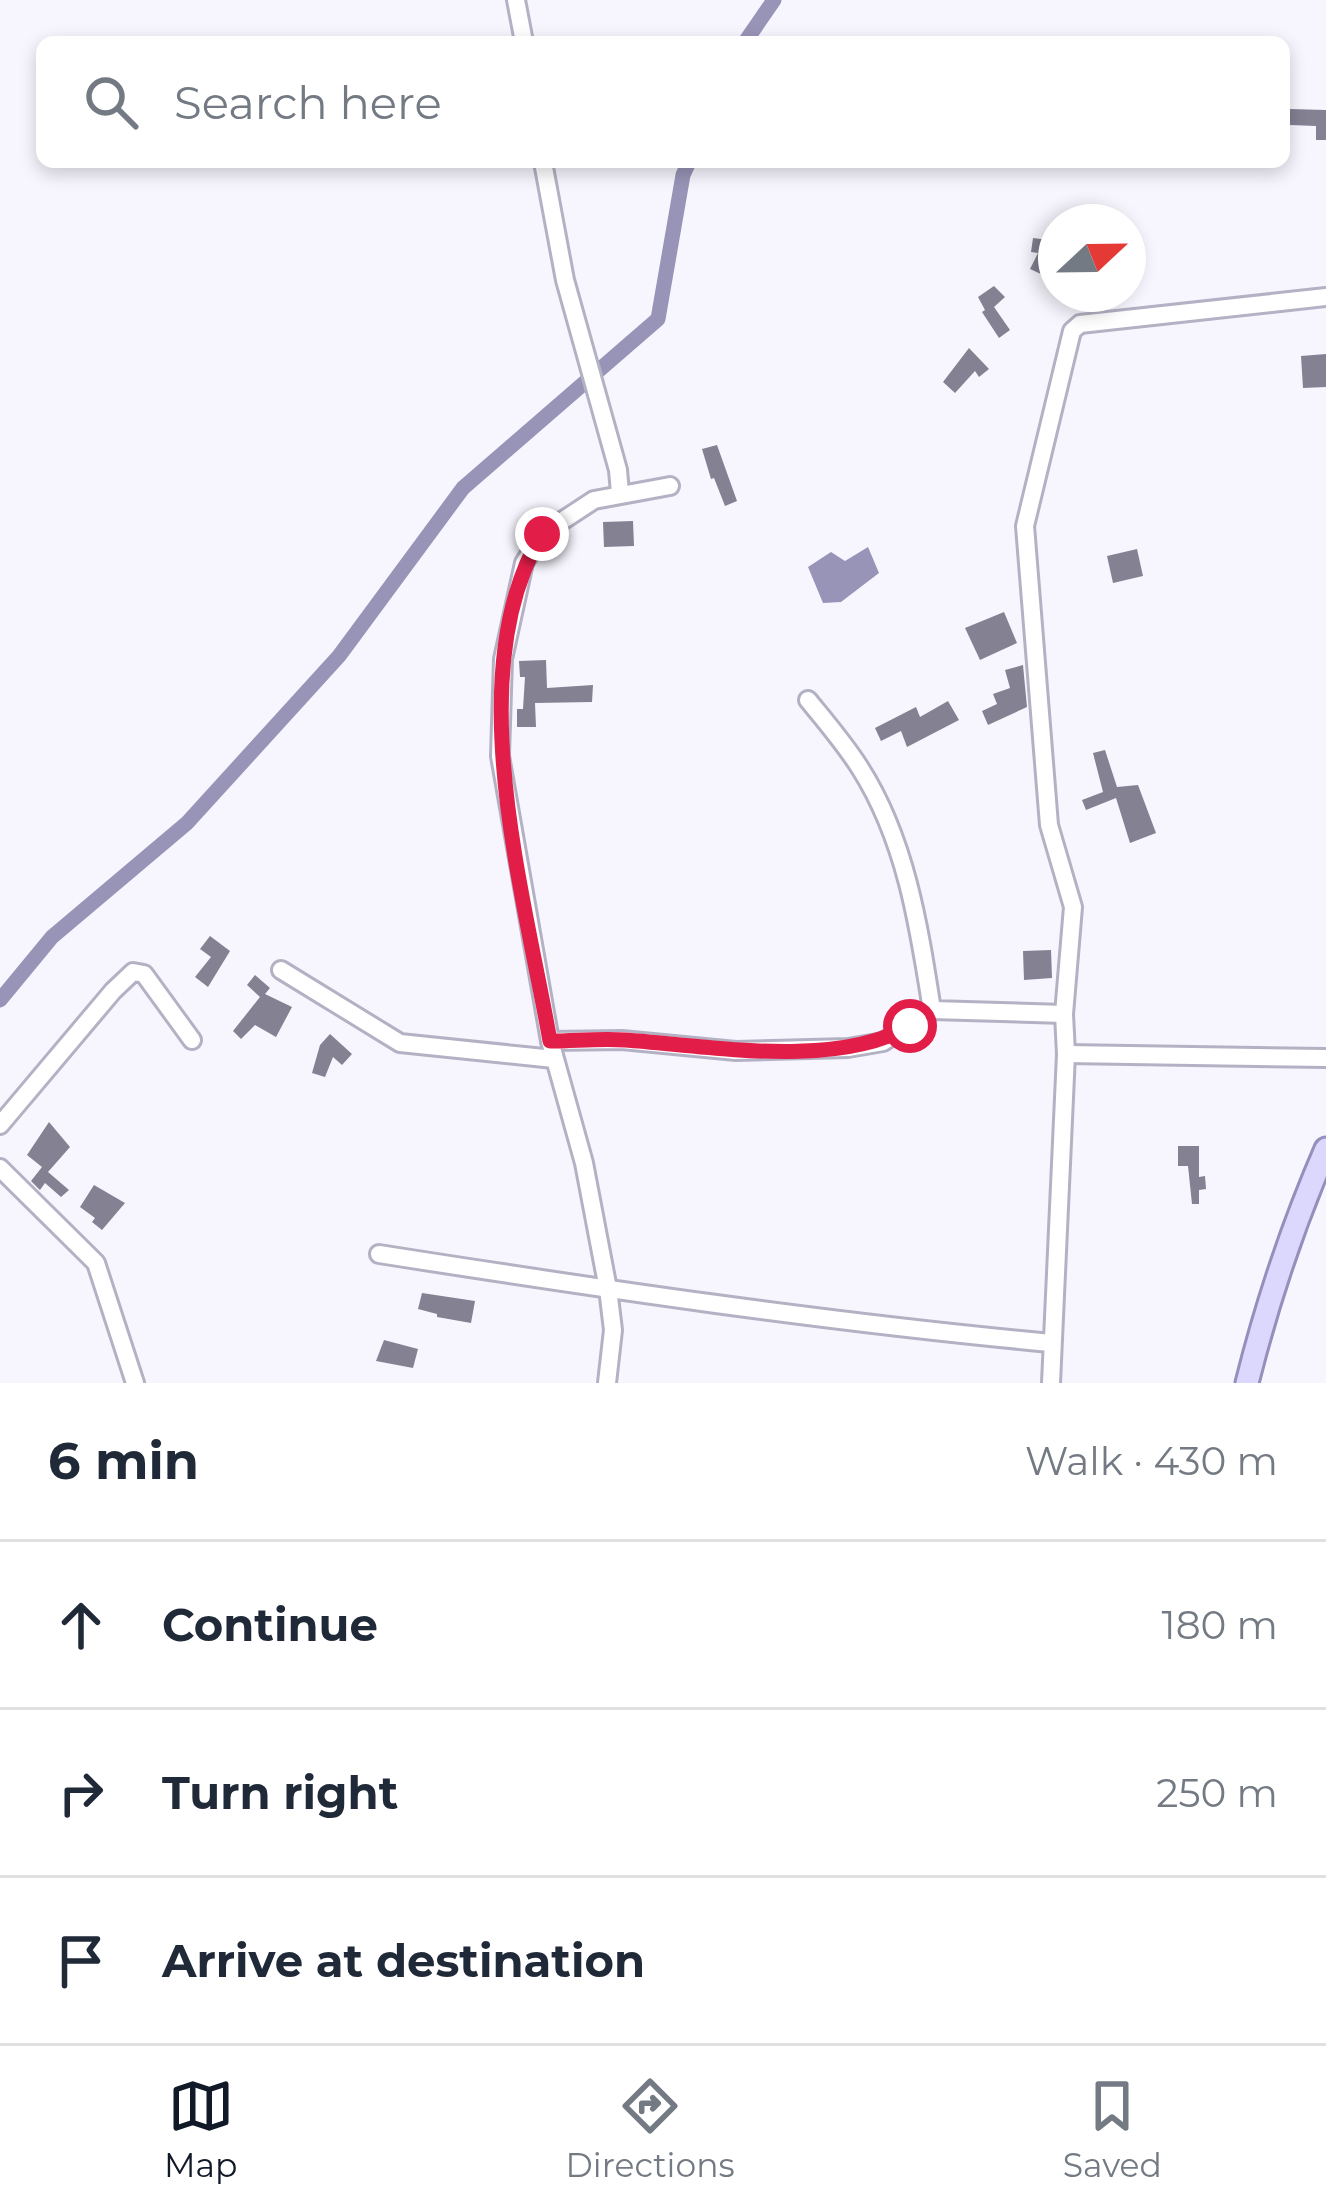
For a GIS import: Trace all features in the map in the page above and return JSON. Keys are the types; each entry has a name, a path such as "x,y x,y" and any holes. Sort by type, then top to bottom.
{"main road":[{"path":"1247,1383 1276,1282 1326,1149"}],"street":[{"path":"516,0 523,36"},
{"path":"544,168 551,217 618,470 620,493"},
{"path":"1052,1383 1064,1014 1073,907 1049,825 1025,526 1072,331 1080,324 1326,297"},
{"path":"607,1383 613,1330 608,1289 584,1163 552,1050 500,756 503,658 524,563 542,534 594,500 670,485"},
{"path":"808,700 857,764 880,806 916,909 932,1010"},
{"path":"281,970 400,1043 552,1050 622,1040 736,1051 848,1048 883,1042 932,1010 1064,1014"},
{"path":"0,1125 133,972 144,974 192,1040"},
{"path":"1066,1054 1326,1058"},
{"path":"0,1168 97,1263 135,1383"},
{"path":"380,1254 608,1289 1051,1342"}],"shaded area":[{"path":"868,547 879,573 841,602 823,603 808,567 831,552 845,561"}],"building":[{"path":"1290,109 1326,110 1326,140 1316,140 1316,126 1290,125"},
{"path":"994,286 1005,297 994,307 1010,330 999,338 978,297"},
{"path":"969,348 989,369 979,377 975,371 955,393 943,382"},
{"path":"1326,354 1326,387 1303,388 1301,356"},
{"path":"717,445 737,501 725,506 702,449"},
{"path":"633,521 634,546 604,547 603,522"},
{"path":"1137,549 1143,576 1113,583 1107,556"},
{"path":"1004,612 1017,643 980,660 965,628"},
{"path":"546,660 547,688 593,685 592,702 535,703 536,727 517,727 525,677 520,677 519,661"},
{"path":"1023,665 1027,707 988,725 982,711 997,704 993,694 1010,688 1005,670"},
{"path":"948,701 959,720 907,747 901,731 881,741 875,728 916,707 920,717"},
{"path":"1105,750 1117,787 1138,785 1156,833 1130,843 1116,798 1086,810 1082,800 1103,792 1093,753"},
{"path":"210,936 230,951 208,987 195,977 211,957 200,949"},
{"path":"1051,950 1052,978 1024,980 1023,951"},
{"path":"255,975 270,988 265,994 292,1007 276,1037 255,1025 241,1039 233,1031 260,997 247,985"},
{"path":"330,1034 352,1054 342,1065 333,1057 325,1077 312,1073 320,1045"},
{"path":"49,1122 70,1147 48,1172 69,1190 61,1197 45,1183 40,1190 31,1181 42,1167 27,1155"},
{"path":"1178,1146 1199,1146 1199,1177 1205,1176 1206,1189 1199,1190 1199,1204 1192,1204 1188,1166 1178,1166"},
{"path":"94,1185 125,1203 102,1230 80,1207"},
{"path":"422,1293 475,1301 471,1323 418,1309"},
{"path":"384,1340 418,1349 413,1368 376,1361"}],"waterway":[{"path":"749,36 774,0"},
{"path":"0,1000 52,937 187,823 339,656 463,488 658,319 686,168"}],"route":[{"path":"542,534 524,563 503,658 500,756 550,1041 622,1040 736,1051 848,1048 883,1042 910,1026"}]}
